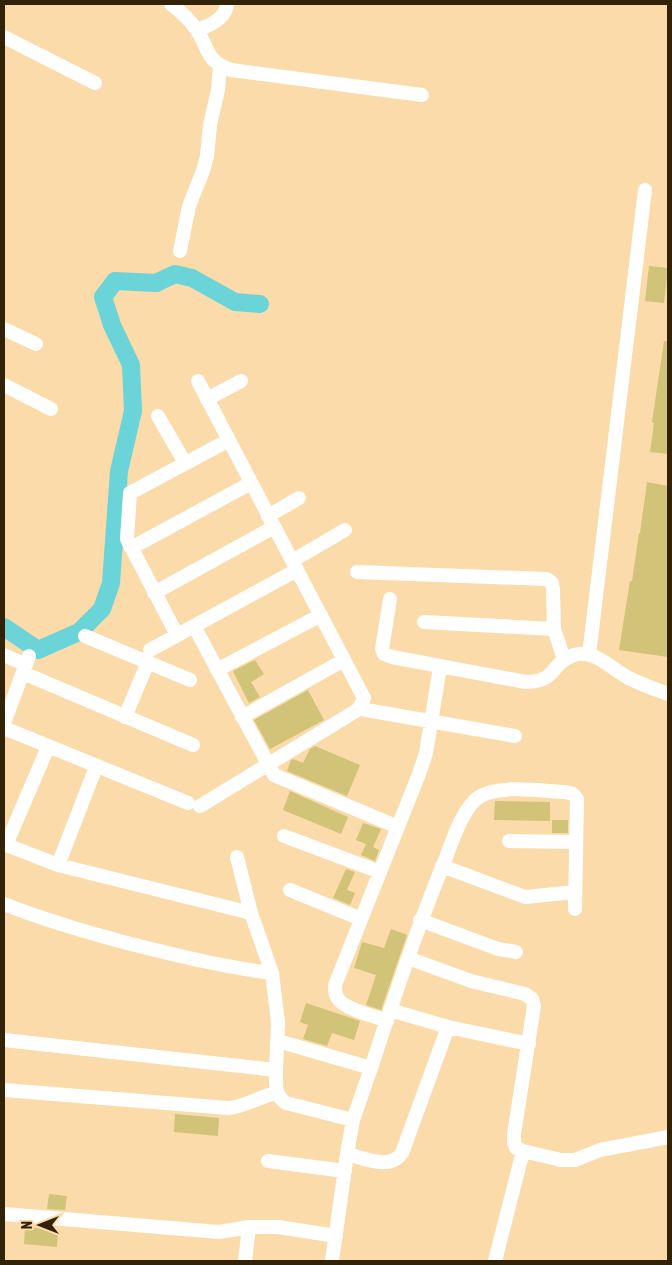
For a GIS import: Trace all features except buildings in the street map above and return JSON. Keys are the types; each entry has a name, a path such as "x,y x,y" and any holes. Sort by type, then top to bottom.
{"street":[{"path":"171,4 197,30 211,58 220,66 231,70 422,95"},
{"path":"197,30 209,26 224,13 227,4"},
{"path":"4,37 95,83"},
{"path":"180,251 189,206 204,171 210,125 218,90 220,66"},
{"path":"589,655 645,190"},
{"path":"4,329 36,344"},
{"path":"26,665 4,723 48,747 194,804 267,765 359,709 364,698 198,381"},
{"path":"207,399 241,381"},
{"path":"4,386 51,409"},
{"path":"158,416 185,463"},
{"path":"176,635 127,539 130,492 228,440"},
{"path":"131,548 251,483"},
{"path":"154,592 271,521 299,498"},
{"path":"125,717 149,656 176,635 294,566 346,530"},
{"path":"357,572 547,579 552,583 554,589 554,629 564,659"},
{"path":"390,599 382,643 384,654 440,667 526,682 538,682 546,679 564,659 576,654 589,655 601,660 627,677 668,694"},
{"path":"217,670 321,615"},
{"path":"424,622 554,629"},
{"path":"194,626 274,775 398,827"},
{"path":"85,636 149,656 190,680"},
{"path":"4,656 26,665 125,717 193,745"},
{"path":"242,717 344,660"},
{"path":"440,667 432,722 422,767 335,985 335,992 338,999 344,1005 529,1044"},
{"path":"366,710 515,736"},
{"path":"48,747 5,844 58,865 251,913"},
{"path":"58,865 96,767"},
{"path":"332,1261 347,1154 354,1120 420,920 458,828 478,797 490,792 508,790 566,792 573,794 577,799 575,909"},
{"path":"284,836 380,872"},
{"path":"509,841 576,842"},
{"path":"237,857 251,913 272,973 278,1023 277,1093 280,1099 286,1103 354,1120"},
{"path":"442,866 525,897 576,892"},
{"path":"290,890 361,919"},
{"path":"4,904 101,936 182,957 228,967 272,973"},
{"path":"420,920 498,949 516,952"},
{"path":"408,958 472,980 526,994 532,999 534,1006 529,1044 514,1134 516,1148 562,1160 575,1160 600,1150 668,1137"},
{"path":"347,1154 386,1163 398,1158 402,1153 448,1026"},
{"path":"4,1040 276,1070"},
{"path":"278,1041 371,1068"},
{"path":"4,1090 228,1108 239,1107 265,1095 277,1093"},
{"path":"495,1261 523,1151"},
{"path":"268,1161 345,1171"},
{"path":"4,1214 219,1232 249,1227 286,1228 336,1236"},
{"path":"245,1261 249,1227"}],"waterway":[{"path":"4,627 38,650 79,632 102,609 111,583 119,471 133,411 131,365 112,325 103,297 115,281 156,283 175,274 192,278 235,302 260,304"}]}
